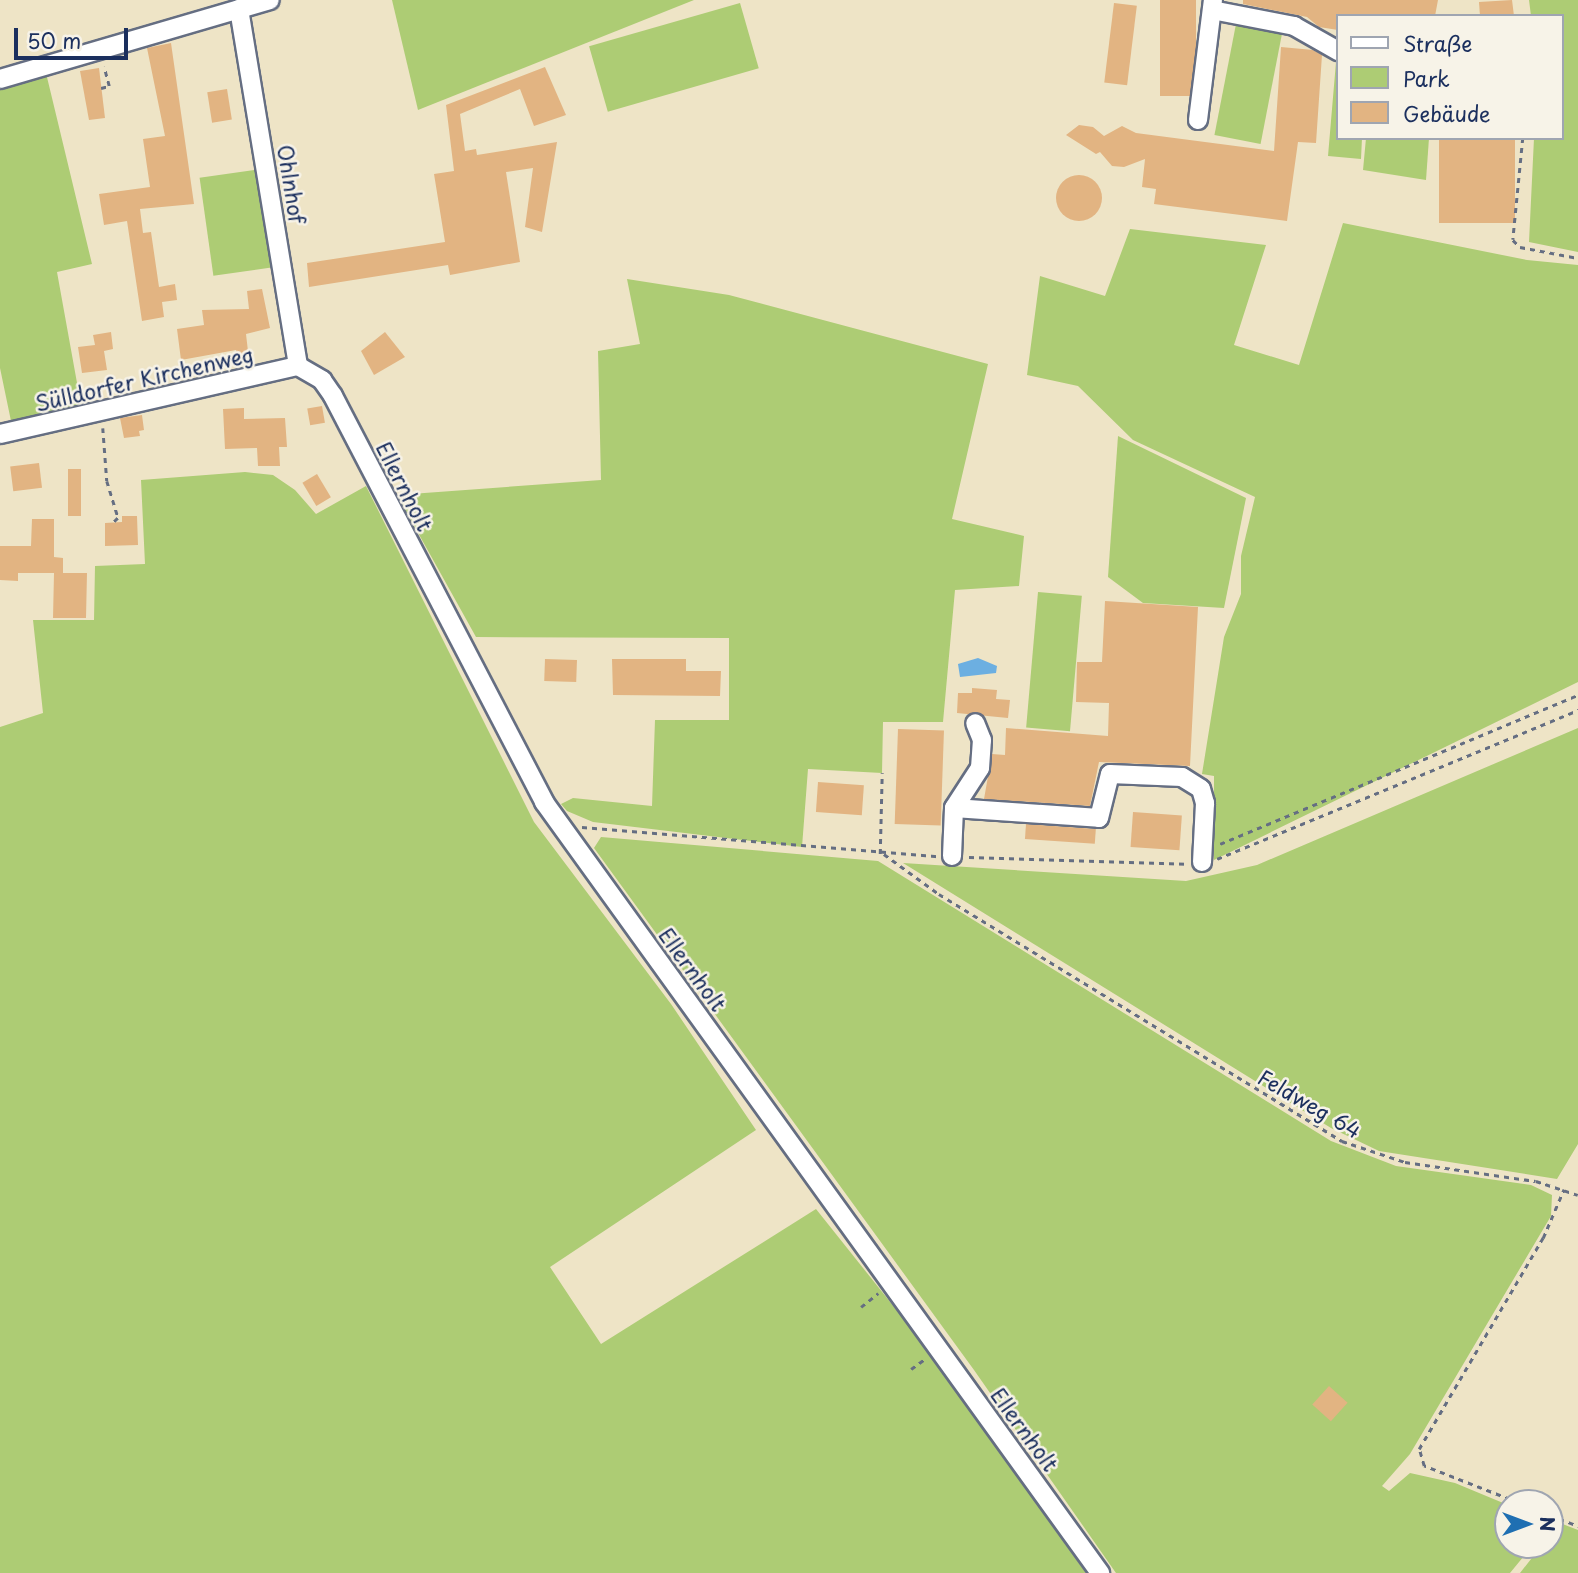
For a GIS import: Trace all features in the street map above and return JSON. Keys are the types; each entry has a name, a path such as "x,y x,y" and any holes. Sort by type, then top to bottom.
{"street":[{"path":"0,79 270,0"},
{"path":"1198,120 1212,5 1294,26 1336,50"},
{"name":"Ohlnhof","path":"239,9 298,366"},
{"name":"Sülldorfer Kirchenweg","path":"0,434 298,366"},
{"name":"Ellernholt","path":"298,366 322,380 333,396 551,798 891,1283 1100,1573"},
{"path":"952,856 954,808 980,768 982,740 975,723"},
{"path":"954,808 1100,818 1110,774 1182,777 1201,789 1205,803 1202,854"}],"path":[{"path":"99,50 109,86 102,88"},
{"path":"1523,140 1513,240 1520,247 1578,258"},
{"path":"102,411 107,481 118,518 113,523"},
{"path":"1202,854 1578,695"},
{"name":"Feldweg 64","path":"882,773 882,854 950,902 1342,1141 1405,1162 1536,1181 1578,1195"},
{"path":"1494,1493 1424,1466 1419,1455 1422,1441 1543,1238 1564,1189"},
{"path":"861,1307 891,1283"}],"green space":[{"path":"392,0 694,0 418,110"},
{"path":"1529,0 1578,0 1578,252 1529,242 1534,140 1564,140 1564,14 1531,14"},
{"path":"740,3 759,68 608,112 589,46"},
{"path":"1236,24 1282,33 1261,144 1214,135"},
{"path":"1336,62 1336,140 1362,140 1361,159 1328,156"},
{"path":"46,73 92,264 57,272 81,405 11,421 0,368 0,87"},
{"path":"1366,140 1429,140 1426,180 1363,170"},
{"path":"261,169 275,267 213,276 200,178"},
{"path":"1343,223 1527,260 1578,265 1578,682 1214,860 1214,776 1202,774 1224,637 1241,594 1241,556 1255,497 1133,440 1078,386 1027,375 1040,276 1105,296 1130,229 1266,245 1234,345 1299,365"},
{"path":"627,279 729,295 988,364 952,519 1024,536 1019,586 955,590 943,722 883,722 882,773 808,769 802,847 593,822 567,811 561,804 573,798 652,806 655,720 729,720 729,638 476,637 397,495 601,480 598,351 640,344"},
{"path":"1118,436 1246,498 1224,608 1143,603 1108,577"},
{"path":"245,472 273,475 295,490 316,514 366,486 534,822 671,1004 756,1130 550,1267 601,1344 816,1209 926,1347 1086,1573 0,1573 0,727 43,713 33,620 94,620 95,566 145,564 141,480"},
{"path":"1038,592 1082,596 1070,731 1026,727"},
{"path":"1578,728 1578,1144 1557,1179 1379,1151 1331,1128 903,863 1186,881 1257,865"},
{"path":"601,837 878,861 1331,1141 1396,1166 1531,1185 1552,1195 1551,1216 1410,1454 1382,1486 1389,1491 1410,1473 1455,1483 1494,1499 1494,1559 1522,1559 1510,1573 1116,1573 974,1370 594,848"},
{"path":"1564,1525 1578,1530 1578,1573 1520,1573 1531,1559 1564,1559"}],"water":[{"path":"978,658 997,666 996,673 960,677 958,664"}],"building":[{"path":"1160,0 1196,0 1196,96 1160,96"},
{"path":"1243,0 1438,0 1435,14 1336,14 1336,30 1319,27 1307,17 1243,4"},
{"path":"1512,0 1514,14 1480,14 1479,2"},
{"path":"1114,3 1137,6 1127,85 1104,82"},
{"path":"171,43 194,204 140,209 143,233 151,232 159,287 175,284 177,300 162,302 164,317 142,321 127,221 104,225 99,194 150,187 143,139 165,136 147,48"},
{"path":"1281,47 1313,50 1322,55 1316,143 1298,142 1287,221 1154,204 1156,189 1142,187 1145,159 1124,167 1112,166 1100,152 1096,154 1066,135 1079,125 1093,127 1104,136 1122,126 1136,133 1274,151"},
{"path":"545,67 566,115 534,126 520,89 460,114 465,151 476,149 477,155 557,142 542,232 525,227 533,168 506,172 520,262 450,275 448,265 309,287 307,263 445,242 434,174 454,171 446,105"},
{"path":"99,68 105,118 89,120 80,71"},
{"path":"227,89 232,120 212,123 207,92"},
{"path":"1439,140 1515,140 1515,223 1439,223"},
{"path":"1079,175 1096,181 1102,198 1096,215 1079,221 1062,215 1056,198 1062,181"},
{"path":"262,289 270,328 246,334 249,360 237,362 236,350 181,360 177,329 204,325 202,310 249,309 247,291"},
{"path":"111,332 113,349 104,351 107,370 82,373 78,347 95,345 93,335"},
{"path":"385,332 405,357 374,375 361,351"},
{"path":"322,406 325,423 310,425 307,409"},
{"path":"244,408 244,419 285,418 287,447 279,447 280,466 258,466 257,448 225,449 223,409"},
{"path":"142,415 144,430 139,431 140,436 124,438 120,418"},
{"path":"39,463 42,488 13,491 10,467"},
{"path":"68,469 81,469 81,516 68,516"},
{"path":"317,474 331,497 316,506 302,483"},
{"path":"122,516 137,516 138,545 105,546 105,523 122,522"},
{"path":"32,519 54,519 54,557 63,558 63,573 87,573 86,618 53,618 54,573 18,573 18,581 0,580 0,546 31,546"},
{"path":"1105,601 1198,607 1190,766 1099,762 1090,806 984,799 992,754 1005,755 1006,728 1108,736 1109,703 1076,702 1077,662 1102,662"},
{"path":"545,659 577,660 576,682 544,681"},
{"path":"612,659 686,659 686,671 721,671 720,696 613,695"},
{"path":"972,688 997,690 996,699 1010,700 1008,718 957,713 958,693 972,693"},
{"path":"898,729 944,731 941,826 895,824"},
{"path":"818,782 864,785 862,815 816,812"},
{"path":"1133,812 1182,815 1179,850 1131,847"},
{"path":"1026,824 1096,829 1095,844 1025,839"},
{"path":"1329,1386 1348,1403 1331,1421 1312,1405"}]}
